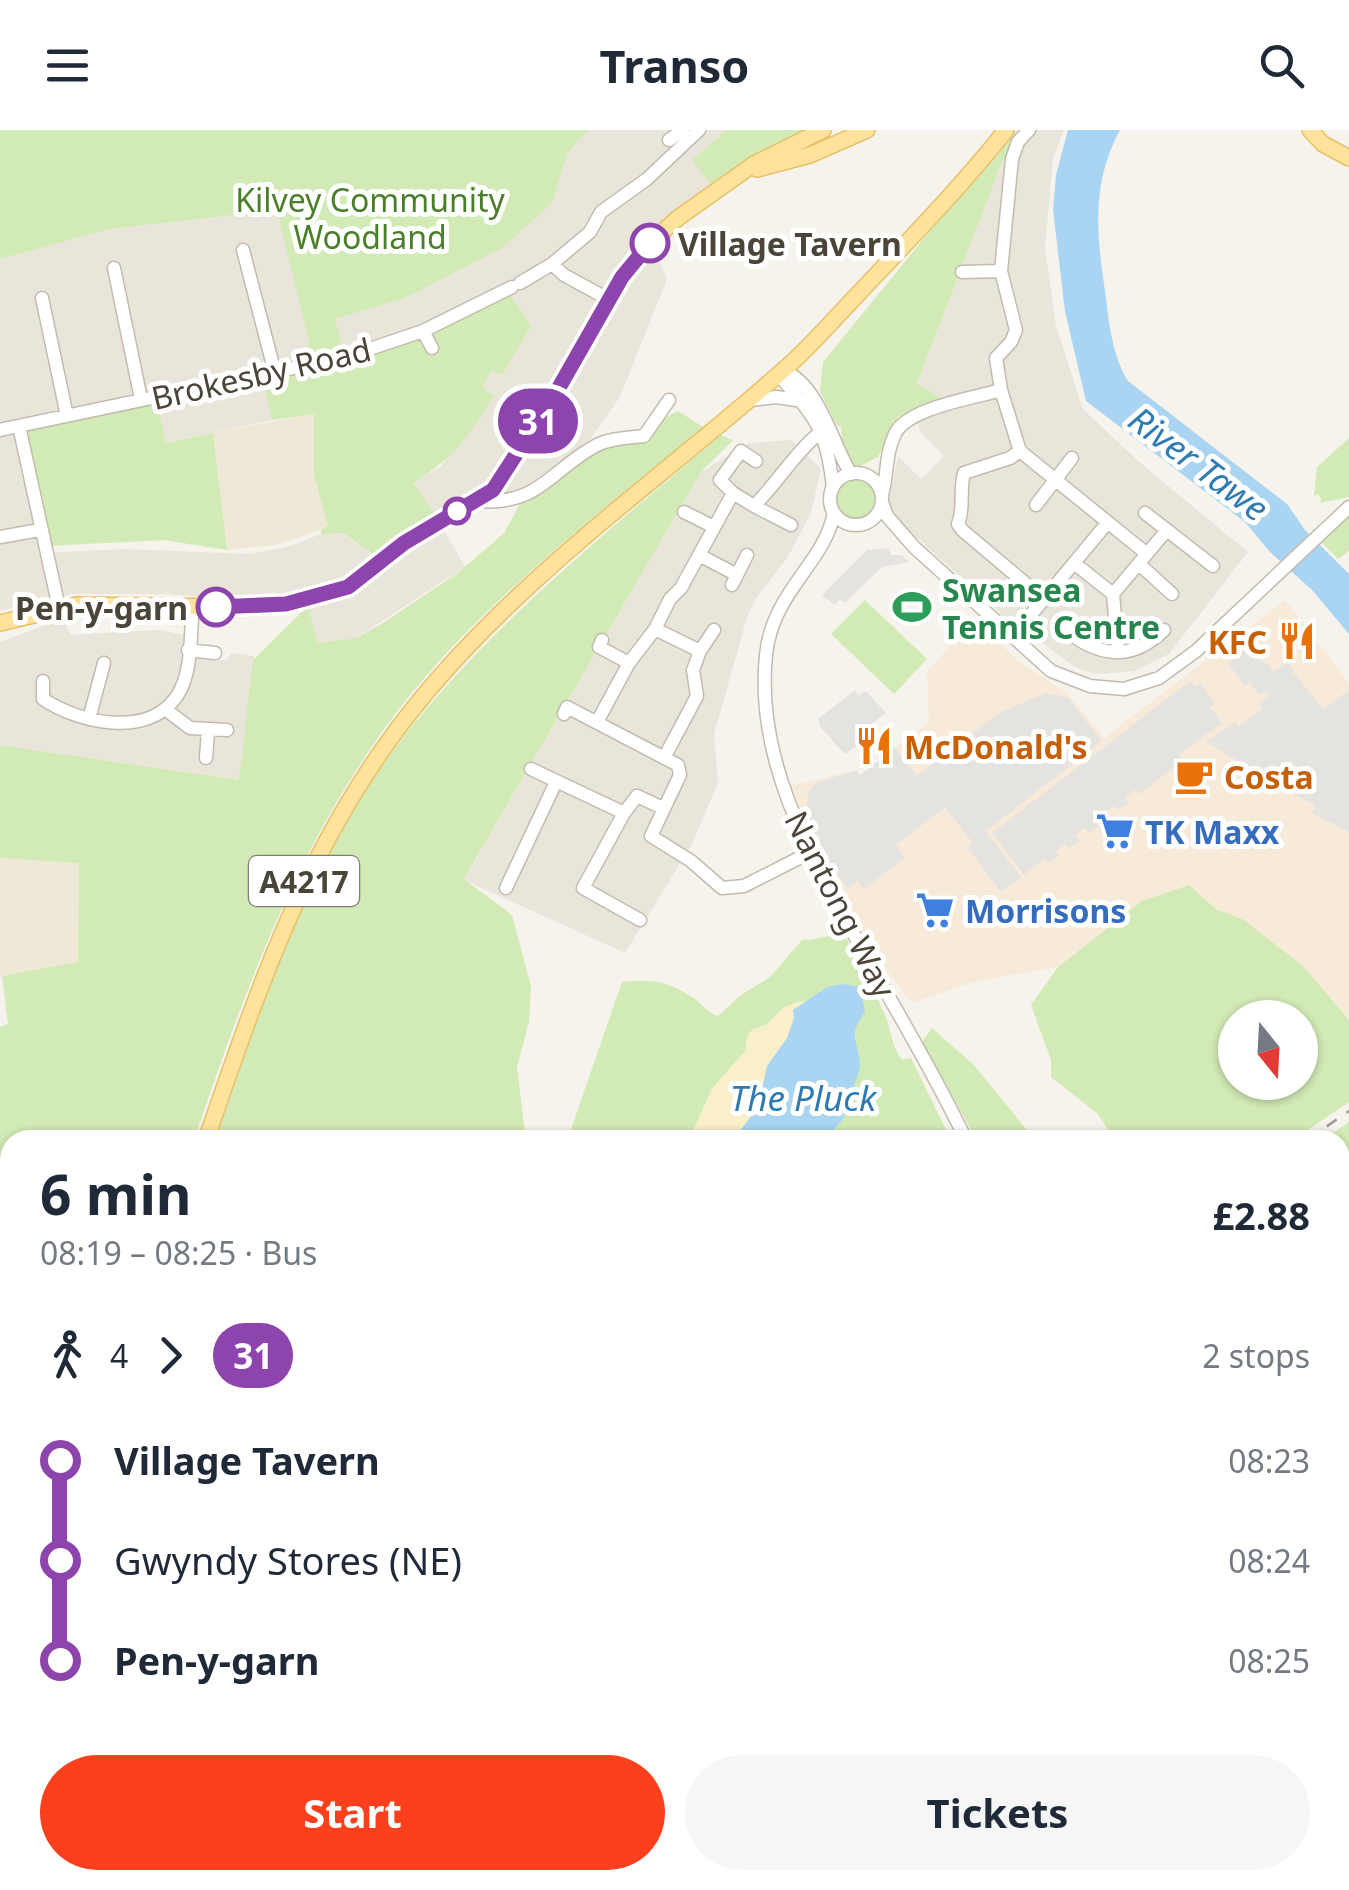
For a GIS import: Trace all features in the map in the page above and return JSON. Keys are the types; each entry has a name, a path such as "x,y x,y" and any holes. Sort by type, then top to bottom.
{"main road":[{"path":"0,623 59,608 94,604 286,604 354,584 424,530 493,490 576,360 608,298 650,243 678,218 768,157 824,130"},
{"path":"740,176 810,156 867,130"},
{"name":"A4217","path":"210,1130 286,918 318,852 388,742 461,654 533,584 784,371 892,259 1006,130"},
{"path":"1312,130 1349,149"}],"street":[{"path":"668,140 682,130"},
{"name":"Brokesby Road","path":"0,430 346,357 423,331 552,264 590,232 600,212 675,155 699,130"},
{"path":"1029,130 1018,142 1012,160 1000,271 1016,330 1012,342 996,358 1001,390 1020,451 1108,522 1172,594"},
{"path":"243,250 275,373"},
{"path":"552,264 564,275 608,298"},
{"path":"114,268 141,399"},
{"path":"962,272 1000,271"},
{"path":"42,298 68,416"},
{"path":"423,331 432,348"},
{"path":"914,547 890,531 847,523 834,513 830,454 822,431 784,381 784,371 793,374 814,402 858,474 876,482 888,516 914,547 1051,671 1076,682 1124,689 1160,678 1196,650 1349,508"},
{"path":"833,488 879,468 895,432 908,418 1001,390"},
{"path":"478,501 517,498 545,486 592,447 644,436 669,400"},
{"path":"749,400 802,401"},
{"path":"19,426 59,608"},
{"path":"754,506 808,441 822,431"},
{"path":"756,461 741,451 720,480 733,493 791,525"},
{"path":"1020,451 964,473 964,504 958,524 1044,600"},
{"path":"860,524 877,515 886,480 887,456"},
{"path":"1036,504 1072,458"},
{"path":"597,722 733,493"},
{"path":"684,512 714,527"},
{"name":"Nantong Way","path":"834,513 821,546 780,605 766,653 768,725 783,788 810,853 961,1130"},
{"path":"1145,513 1213,566"},
{"path":"1025,622 1108,522"},
{"name":"Nantong Way","path":"821,546 860,524"},
{"path":"0,538 39,530"},
{"path":"1118,652 1113,594 1167,530"},
{"path":"699,554 734,580 746,555"},
{"path":"1074,563 1113,594"},
{"path":"43,680 43,699 60,710 89,718 119,723 140,721 165,709 179,694 193,605"},
{"path":"1062,628 1085,646 1118,652 1141,647 1164,630"},
{"path":"655,629 700,651"},
{"path":"664,758 697,696 694,670 700,651 714,630"},
{"path":"602,640 599,646 629,663"},
{"path":"188,650 215,653"},
{"path":"89,718 104,663"},
{"path":"564,714 567,707 681,769 651,836 692,861 722,888 744,886 810,853"},
{"path":"165,709 190,728 227,730"},
{"path":"206,758 208,731"},
{"path":"531,769 624,813"},
{"path":"506,888 556,782"},
{"path":"640,920 583,888 637,796 663,808"}],"shaded area":[{"path":"588,130 726,130 692,160 711,185 651,229 614,274 580,338 493,477 437,517 413,483 441,466 493,396 481,388 492,370 501,375 423,328 344,354 334,319 405,298 552,203 568,152"},
{"path":"1019,130 1064,130 1053,159 1045,248 1056,326 1083,409 1137,460 1248,552 1169,654 1135,671 1088,672 1073,666 1039,640 1027,637 887,511 898,456 921,479 944,456 921,433 913,410 942,401 917,385 1002,162"},
{"path":"279,214 309,342 299,364 261,373 272,420 166,443 156,393 42,553 124,549 250,554 287,547 321,534 342,533 378,558 355,579 337,586 248,601 167,594 72,594 0,611 0,259 110,229"},
{"path":"654,248 667,279 620,397 591,438 533,486 496,499 622,288"},
{"path":"314,413 314,475 329,527 276,545 227,550 213,433"},
{"path":"791,440 821,469 811,513 788,557 757,597 747,617 714,735 718,783 692,844 625,953 464,880 701,472 749,443"},
{"path":"443,528 465,567 356,638 318,643 308,606 358,590 404,552"},
{"path":"889,548 891,555 902,555 909,562 882,567 845,603 840,599 834,605 822,595 867,550"},
{"path":"1285,600 1349,683 1349,1020 1304,967 1244,921 1216,909 1189,885 1142,901 1058,967 973,982 912,1003 880,962 811,843 789,786 857,770 859,776 929,722 927,672 974,618 1017,660 1068,694 1104,738"},
{"path":"64,618 70,635 157,630 186,635 185,658 227,660 231,653 254,656 240,780 0,745 0,642"},
{"path":"1253,645 1263,663 1274,672 1287,662 1293,676 1323,709 1349,690 1349,832 1312,813 1315,806 1206,742 1235,722 1239,726 1263,708 1259,703 1268,696 1266,691 1259,695 1250,682 1245,686 1228,663"},
{"path":"1190,681 1195,687 1200,683 1215,703 1210,707 1222,723 1179,755 1183,761 1139,794 1135,790 1125,797 1128,803 1119,810 1114,806 1095,820 1098,826 1089,833 1084,828 1075,836 1079,841 1069,848 1065,844 1050,863 1045,859 1024,875 992,833"},
{"path":"855,690 858,696 866,691 886,713 869,726 873,735 845,754 820,727 818,719"},
{"path":"1046,693 1068,698 1102,741 986,831 1021,877 1001,892 967,847 972,842 945,807 896,845 905,858 864,889 857,881 848,889 831,866 806,814 808,792 816,783 857,770 859,776 895,748 917,776 999,713"},
{"path":"0,858 79,862 78,962 0,977"}],"green space":[{"name":"Kilvey Community Woodland","path":"0,130 588,130 568,152 552,203 502,248 405,298 335,319 344,354 299,364 309,342 278,214 110,229 0,259"},
{"path":"726,130 807,130 711,185 692,160"},
{"path":"1019,130 1002,162 917,384 944,400 898,417 878,457 858,467 851,465 841,427 836,425 820,391 823,362 1005,139"},
{"path":"508,291 531,326 502,375 492,370 482,387 494,396 468,435 450,455 413,483 437,517 378,558 343,533 321,534 328,526 314,475 314,414 272,420 262,378 347,358"},
{"path":"157,401 166,443 213,433 227,550 163,540 47,546 23,430"},
{"path":"678,411 703,427 493,605 418,686 352,777 297,876 274,927 198,1130 0,1130 0,1027 8,1024 2,976 78,962 79,863 0,858 0,745 239,780 253,660 308,606 318,643 356,638 459,572 504,533 525,495 592,447 644,436 654,423"},
{"path":"721,435 733,440 701,472 464,879 512,915 531,986 529,1022 517,1067 525,1130 218,1130 275,973 310,891 352,812 430,705 474,656 570,564"},
{"path":"1349,438 1349,497 1320,503 1318,494 1314,496 1317,467"},
{"path":"856,478 870,484 876,498 870,512 856,518 842,512 836,498 842,484"},
{"path":"1349,515 1349,551 1338,559 1320,541"},
{"path":"865,600 927,659 894,694 831,634"},
{"path":"1189,885 1216,909 1244,920 1304,967 1349,1020 1349,1102 1308,1130 1108,1130 1098,1114 1051,1077 1051,1060 1031,1005 1058,967 1142,901"},
{"path":"840,935 845,936 876,995 899,1055 902,1060 911,1058 946,1130 833,1130 848,1110 860,1066 856,1024 827,987 806,1001 783,1008 766,1025 752,1030 746,1050 712,1089 694,1130 571,1130 622,982 666,984 718,1016 770,977 802,940"},
{"path":"932,1028 974,1065 1027,1130 971,1130 922,1042"}],"sand":[{"path":"806,1001 793,1010 791,1029 766,1075 758,1108 750,1121 742,1130 694,1130 712,1089 746,1050 752,1030 766,1025 783,1008"}],"water":[{"name":"River Tawe","path":"1068,130 1120,130 1104,171 1098,212 1110,330 1128,381 1287,504 1305,530 1349,574 1349,634 1245,522 1086,401 1065,311 1053,210 1056,175"},
{"name":"The Pluck","path":"827,987 860,987 865,1012 855,1032 860,1067 845,1116 833,1130 741,1130 758,1107 767,1066 787,1038 793,1010"}],"railway":[{"path":"1321,1130 1349,1111"}],"bus line":[{"name":"31","path":"216,607 286,604 348,587 404,543 493,490 576,360 608,298 650,243"}],"place":[{"name":"Village Tavern","path":"650,243"},
{"name":"Pen-y-garn","path":"216,607"},
{"name":"Swansea Tennis Centre","path":"912,607"},
{"name":"KFC","path":"1297,641"},
{"name":"McDonald's","path":"874,746"},
{"name":"Costa","path":"1194,776"},
{"name":"TK Maxx","path":"1115,831"},
{"name":"Morrisons","path":"935,910"}]}
